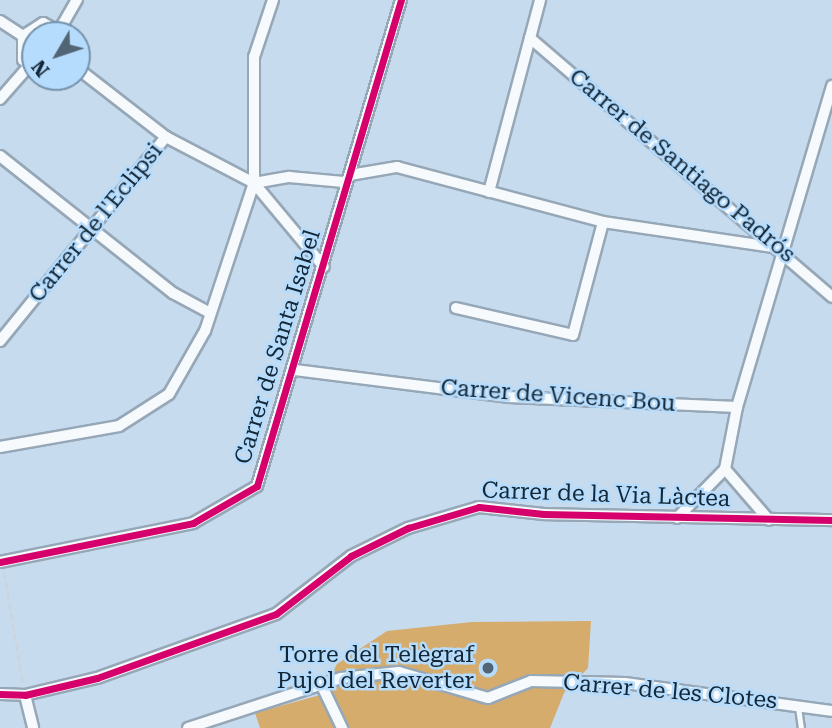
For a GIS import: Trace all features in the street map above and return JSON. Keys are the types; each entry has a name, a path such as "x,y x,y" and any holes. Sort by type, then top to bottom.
{"street":[{"path":"67,21 76,0"},
{"path":"0,447 119,426 169,394 205,331 254,183 254,57 273,0"},
{"name":"Carrer de Santa Isabel","path":"1,561 193,523 257,486 295,370 347,178 401,0"},
{"path":"489,192 540,0"},
{"path":"0,21 21,35"},
{"name":"Carrer de Santiago Padrós","path":"530,38 783,250 832,297"},
{"path":"0,99 21,79"},
{"path":"91,79 166,137 254,183 324,267"},
{"path":"677,518 725,469 737,407 832,86"},
{"name":"Carrer de l'Eclipsi","path":"0,341 166,137"},
{"path":"0,156 173,293 210,313"},
{"path":"254,183 289,177 347,178 397,167 603,222 783,250"},
{"path":"456,308 573,335 603,222"},
{"name":"Carrer de Vicenc Bou","path":"295,370 509,397 737,407"},
{"path":"725,469 769,520"},
{"name":"Carrer de la Via Làctea","path":"0,694 25,695 97,678 276,614 351,556 408,528 479,507 677,518 832,520"},
{"name":"Carrer de les Clotes","path":"188,728 341,678 399,672 488,698 531,681 625,683 798,704 831,711"},
{"path":"322,686 342,728"},
{"path":"25,695 33,728"}],"lane":[{"path":"798,704 801,728"}],"path":[{"path":"1,561 25,695"}],"shaded area":[{"path":"591,621 588,668 564,693 550,728 260,728 255,713 320,695 337,664 387,631 472,622"}],"cycle path":[{"path":"0,562 193,523 257,486 401,0"},
{"path":"0,694 25,695 97,678 276,614 351,556 408,528 479,507 544,514 832,520"}],"place":[{"name":"Torre del Telègraf Pujol del Reverter","path":"488,668"}]}
